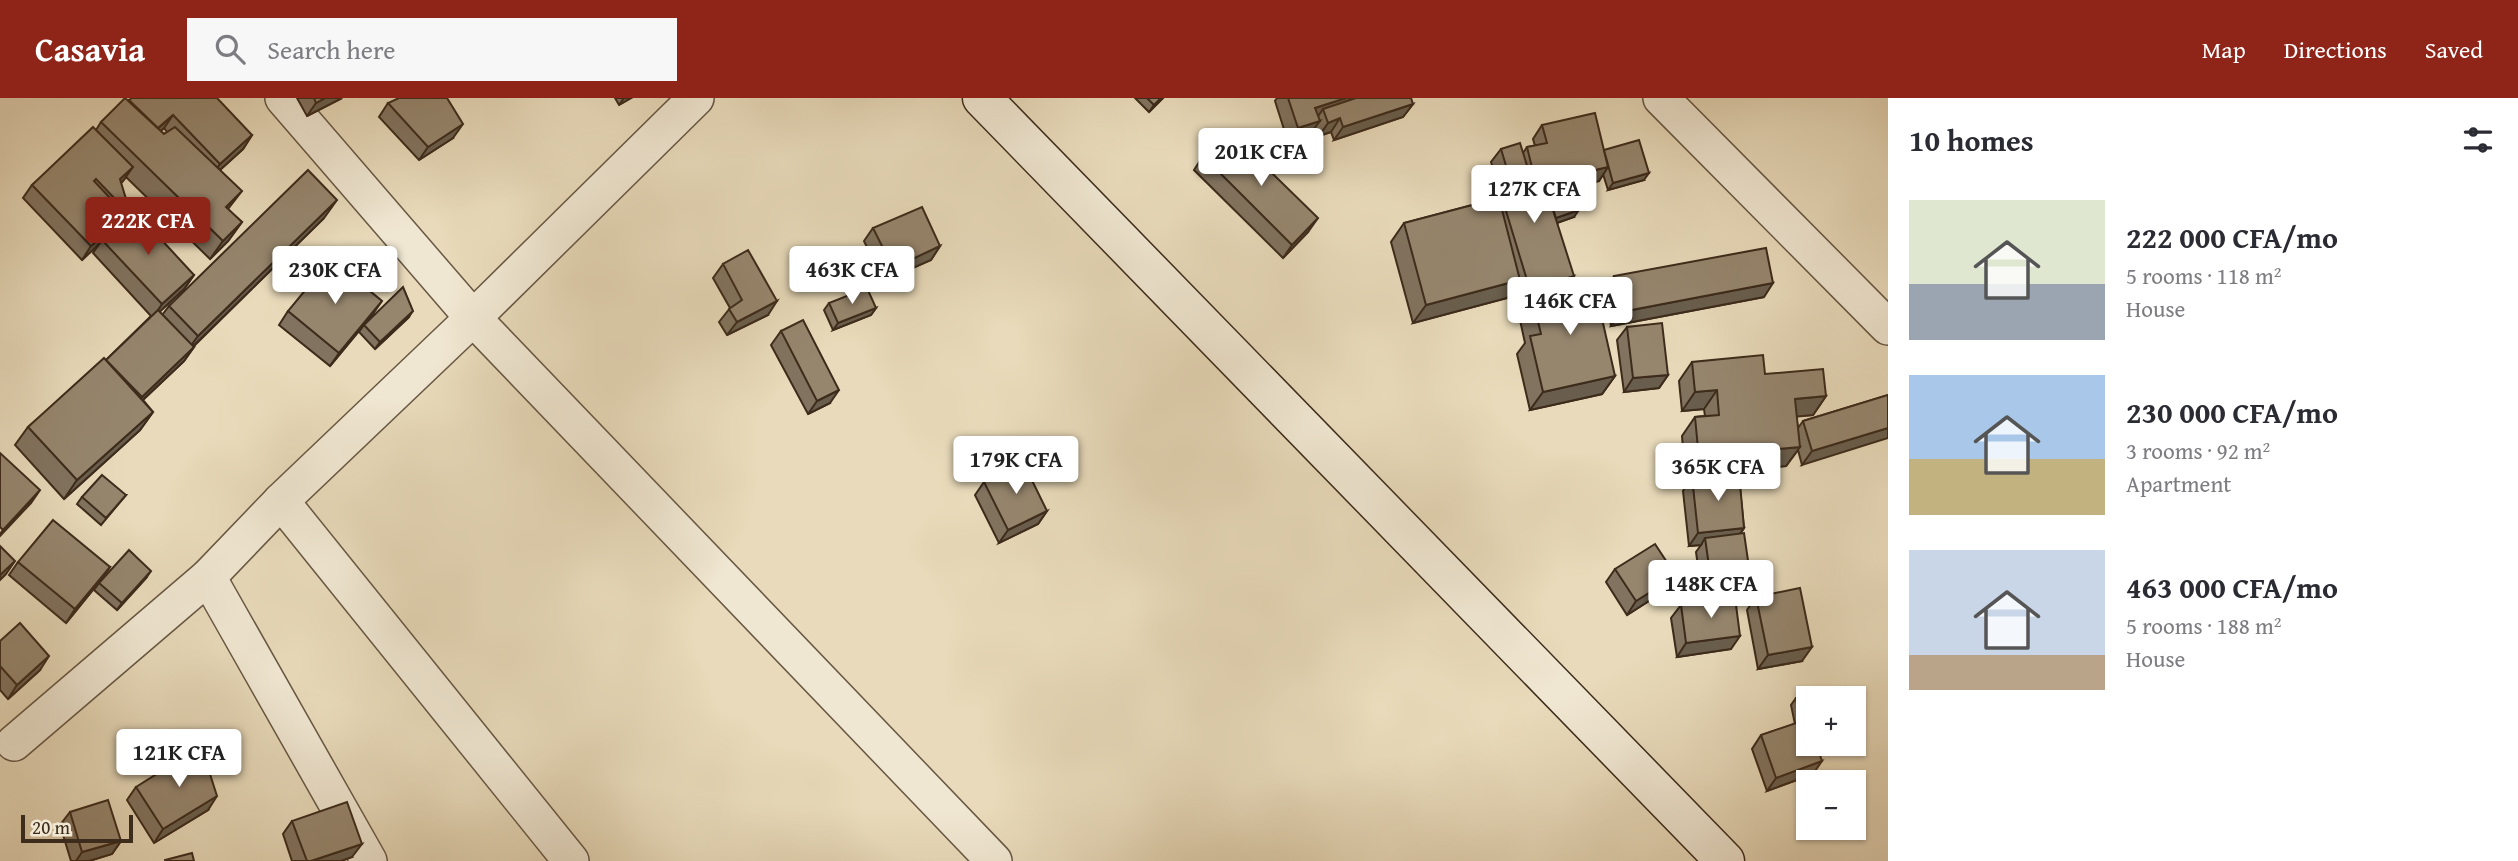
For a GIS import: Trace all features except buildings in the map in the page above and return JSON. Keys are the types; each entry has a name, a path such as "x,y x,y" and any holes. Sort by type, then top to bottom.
{"street":[{"path":"283,98 473,318 994,861"},
{"path":"14,743 208,577 281,501 473,318 696,98"},
{"path":"982,98 1725,861"},
{"path":"1661,98 1888,327"},
{"path":"281,501 571,861"},
{"path":"208,577 369,861"}]}
